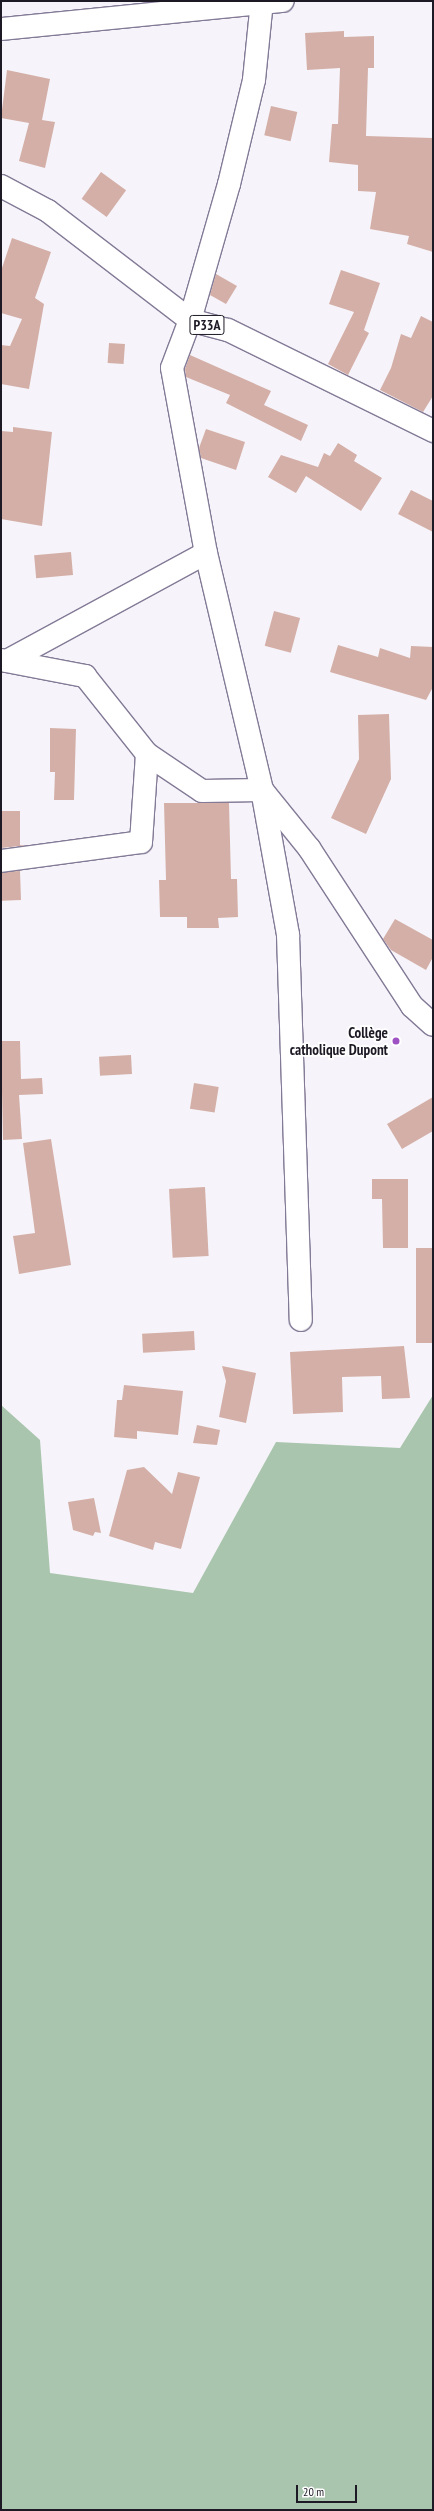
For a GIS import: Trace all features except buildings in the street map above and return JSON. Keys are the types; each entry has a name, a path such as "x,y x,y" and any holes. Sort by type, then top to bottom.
{"street":[{"path":"1,29 269,2 254,80 190,320 172,368 206,554 262,790 288,935 301,1320"},
{"name":"P33A","path":"1,186 48,211 190,320 228,330 433,431"},
{"path":"4,661 206,554"},
{"path":"4,661 85,676 147,754 202,791 262,790"},
{"path":"1,861 141,842 147,754"},
{"path":"262,790 309,848 412,1006 433,1025"}],"green space":[{"path":"433,1395 433,2510 1,2510 1,1405 40,1440 50,1573 193,1593 276,1442 400,1448"}],"place":[{"name":"Collège catholique Dupont","path":"396,1041"}]}
